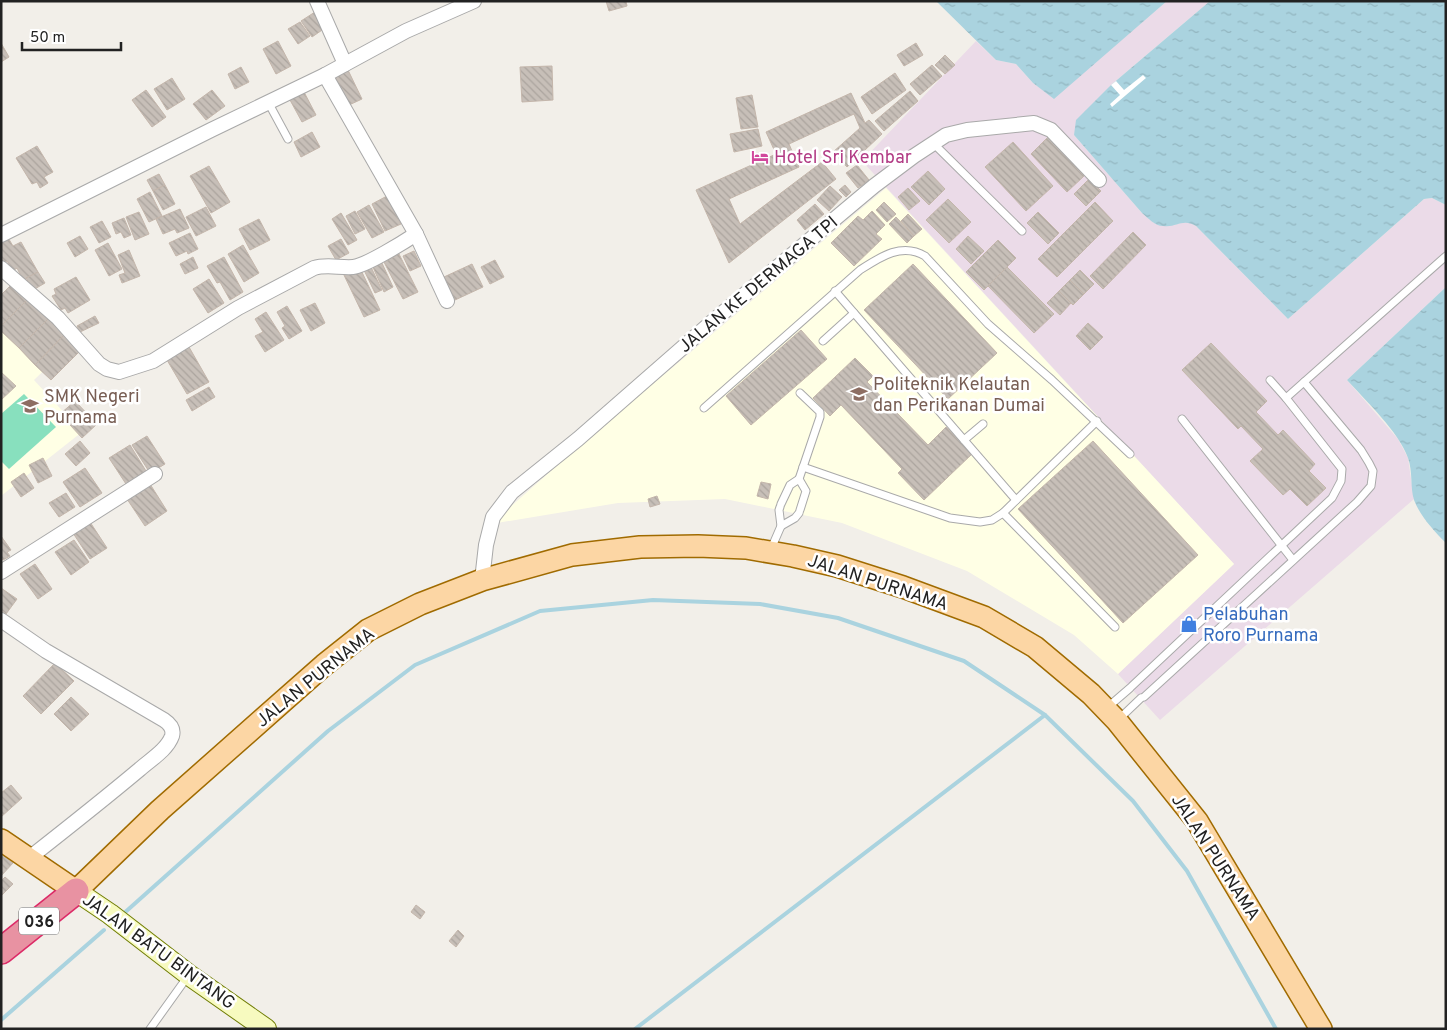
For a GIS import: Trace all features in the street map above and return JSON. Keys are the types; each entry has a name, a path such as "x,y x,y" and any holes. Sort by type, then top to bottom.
{"highway":[{"name":"036","path":"1,951 76,891"}],"main road":[{"name":"JALAN PURNAMA","path":"76,891 160,810 324,665 368,630 420,604 482,580 572,555 640,547 698,546 746,548 837,566 903,587 984,617 1035,647 1091,694 1112,715 1197,821 1320,1029"},
{"path":"1,840 76,891"}],"street":[{"path":"317,1 345,64"},
{"path":"1,235 325,75 406,31 474,1"},
{"path":"325,75 416,234 447,301"},
{"name":"JALAN KE DERMAGA TPI","path":"482,580 486,545 494,516 512,492 578,439 713,321 892,171 933,143 946,135 967,130 1034,123 1051,130 1099,180"},
{"path":"1,268 58,318 99,364 113,371 124,372 153,361 238,308 314,268 320,266 355,267 399,246 416,234"},
{"path":"1,572 155,474"},
{"path":"1,620 46,651 164,720 172,730 171,739 163,749 28,860"},
{"name":"JALAN BATU BINTANG","path":"76,891 110,914 189,975 266,1029"}],"lane":[{"path":"268,102 288,140"},
{"path":"933,143 1022,231"},
{"path":"704,408 860,270 889,253 900,250 918,251 925,256 988,324 1097,421 1130,454"},
{"path":"1286,398 1446,256"},
{"path":"835,291 1016,500"},
{"path":"823,341 854,313"},
{"path":"1112,715 1131,687 1332,498 1341,481 1342,470 1270,380"},
{"path":"1112,715 1143,698 1357,502 1371,486 1373,477 1370,463 1304,382"},
{"path":"769,552 781,526 779,510 790,485 799,479 820,417 820,412 800,393"},
{"path":"1182,419 1293,560"},
{"path":"803,467 950,518 980,522 992,520 1003,513 1097,421"},
{"path":"964,440 983,424"},
{"path":"781,526 795,518 799,512 806,491 799,479"},
{"path":"1003,513 1115,627"},
{"path":"150,1029 189,975"}],"shaded area":[{"path":"1167,1 1210,1 1111,85 1074,135 1142,213 1154,223 1174,225 1189,222 1196,226 1288,319 1424,199 1432,198 1446,205 1446,287 1347,380 1398,439 1408,458 1414,499 1160,720 1118,674 1234,564 862,161 976,41 996,60 1016,64 1033,83 1054,98"},
{"name":"Politeknik Kelautan dan Perikanan Dumai","path":"886,188 1234,564 1118,674 1074,635 967,571 842,523 725,499 618,503 491,524 578,447"},
{"name":"SMK Negeri Purnama","path":"1,323 66,349 34,380 82,432 1,496"}],"green space":[{"path":"24,394 56,427 9,469 1,461 1,414"}],"water":[{"path":"936,1 1167,1 1054,99 1033,83 1016,64 996,60"},
{"path":"1210,1 1446,1 1446,205 1432,198 1424,199 1288,319 1196,226 1183,223 1160,226 1142,213 1074,135 1076,120 1111,85"},
{"path":"1446,287 1446,543 1428,523 1414,500 1410,463 1404,448 1390,427 1347,380"}],"pier":[{"path":"1143,75 1146,78 1112,107 1110,104 1120,95 1111,85 1116,81 1124,90"}],"building":[{"path":"606,1 626,1 627,6 609,11"},
{"path":"315,12 325,28 312,37 301,21"},
{"path":"300,22 310,36 298,44 288,29"},
{"path":"278,41 291,66 276,74 263,49"},
{"path":"1,43 9,57 1,62"},
{"path":"916,43 923,55 904,66 897,55"},
{"path":"945,55 955,65 945,74 935,65"},
{"path":"932,65 942,76 920,95 910,84"},
{"path":"552,66 553,100 522,102 520,67"},
{"path":"241,67 249,82 235,89 228,74"},
{"path":"347,68 362,99 349,105 334,74"},
{"path":"895,73 906,90 872,114 861,97"},
{"path":"172,78 185,99 167,110 154,89"},
{"path":"146,90 166,117 152,127 132,100"},
{"path":"212,90 225,106 206,120 193,104"},
{"path":"910,91 918,101 884,131 875,121"},
{"path":"304,92 316,115 302,122 290,100"},
{"path":"851,93 865,123 869,120 882,134 847,167 833,152 860,128 854,114 789,144 799,167 729,199 740,224 822,162 836,179 729,263 696,190 776,154 766,132"},
{"path":"752,95 758,127 741,129 736,98"},
{"path":"758,129 762,146 734,152 730,134"},
{"path":"312,132 320,147 301,157 294,142"},
{"path":"1048,137 1084,176 1067,192 1031,154"},
{"path":"1013,142 1053,186 1026,211 985,167"},
{"path":"37,146 53,172 44,177 48,183 40,188 37,182 32,184 16,158"},
{"path":"857,165 869,180 858,188 846,173"},
{"path":"209,166 230,202 211,213 190,176"},
{"path":"928,171 945,189 929,205 911,187"},
{"path":"159,174 165,185 153,191 147,180"},
{"path":"1089,179 1101,191 1086,206 1074,194"},
{"path":"165,185 175,204 163,210 153,191"},
{"path":"845,185 851,192 846,197 839,190"},
{"path":"830,186 842,197 829,211 817,200"},
{"path":"908,188 920,201 909,210 898,197"},
{"path":"150,192 162,216 149,222 137,199"},
{"path":"387,196 401,224 385,231 372,204"},
{"path":"948,199 971,222 949,243 926,220"},
{"path":"884,202 896,214 887,222 876,210"},
{"path":"1095,202 1113,221 1057,277 1038,259"},
{"path":"815,204 824,214 805,230 797,220"},
{"path":"369,205 384,232 372,238 357,212"},
{"path":"206,207 216,226 196,236 186,217"},
{"path":"180,209 189,228 177,233 175,229 163,234 156,219"},
{"path":"355,211 365,229 355,234 346,216"},
{"path":"872,211 885,225 876,234 882,239 854,266 831,243 858,216 863,220"},
{"path":"139,212 149,234 135,240 126,217"},
{"path":"1038,212 1059,233 1048,244 1027,223"},
{"path":"341,213 357,240 348,245 332,219"},
{"path":"908,214 922,229 914,236 901,221"},
{"path":"896,217 914,236 907,243 889,224"},
{"path":"124,218 131,235 124,238 121,232 116,234 112,223"},
{"path":"259,219 270,240 250,250 239,229"},
{"path":"102,221 111,237 99,243 90,227"},
{"path":"1133,232 1146,245 1103,289 1090,276"},
{"path":"190,233 198,249 188,254 187,251 176,256 169,243"},
{"path":"7,236 13,246 21,242 38,272 23,280 17,268 13,271 7,261 4,263 1,258 1,239"},
{"path":"80,236 88,249 75,257 67,243"},
{"path":"968,236 984,251 971,264 956,249"},
{"path":"341,239 349,253 336,260 328,246"},
{"path":"998,240 1016,258 984,290 966,272"},
{"path":"108,243 122,269 109,276 95,250"},
{"path":"243,245 259,273 244,282 228,254"},
{"path":"129,250 140,276 122,283 119,275 125,273 118,255"},
{"path":"414,251 421,266 410,271 403,256"},
{"path":"399,254 418,292 403,299 384,262"},
{"path":"193,257 198,268 185,274 180,264"},
{"path":"224,257 243,292 230,300 220,282 217,283 207,266"},
{"path":"495,260 504,277 490,284 481,267"},
{"path":"381,261 393,287 384,292 372,265"},
{"path":"472,264 483,287 455,300 444,277"},
{"path":"913,264 997,353 948,399 864,310"},
{"path":"370,265 382,290 375,293 363,268"},
{"path":"359,266 380,310 364,317 343,273"},
{"path":"1007,267 1054,314 1034,333 988,286"},
{"path":"1080,270 1094,284 1084,294 1070,280"},
{"path":"38,272 45,283 33,290 26,278"},
{"path":"76,277 90,300 68,313 65,308 61,310 52,296 56,294 54,289"},
{"path":"209,279 224,303 208,313 193,289"},
{"path":"1070,280 1084,294 1073,305 1059,291"},
{"path":"15,281 31,296 1,326 1,295"},
{"path":"1059,291 1071,303 1060,315 1047,303"},
{"path":"31,296 51,316 19,348 1,331 1,326"},
{"path":"315,303 325,323 311,331 300,310"},
{"path":"287,306 302,331 289,339 282,328 285,326 277,312"},
{"path":"266,312 284,340 265,352 255,336 263,332 255,319"},
{"path":"51,316 67,332 35,365 19,348"},
{"path":"95,316 99,323 80,332 77,326"},
{"path":"1088,323 1103,337 1090,350 1076,336"},
{"path":"801,330 827,359 751,425 726,396"},
{"path":"67,332 83,348 51,380 35,365"},
{"path":"1211,343 1267,401 1256,412 1278,435 1283,430 1315,464 1309,471 1326,488 1307,506 1290,489 1283,495 1250,461 1263,449 1241,426 1238,429 1182,370"},
{"path":"189,347 209,382 187,394 167,360"},
{"path":"855,358 873,376 867,382 928,445 946,427 972,454 924,500 898,473 902,469 841,405 830,416 813,398"},
{"path":"1,372 16,386 1,400"},
{"path":"209,387 215,397 192,411 186,400"},
{"path":"75,401 97,424 82,438 60,414"},
{"path":"147,436 165,464 150,473 132,445"},
{"path":"80,441 90,453 76,466 65,454"},
{"path":"1093,441 1198,555 1123,623 1018,509"},
{"path":"130,445 146,471 126,484 109,458"},
{"path":"43,458 52,476 38,483 29,465"},
{"path":"85,468 102,493 80,507 63,482"},
{"path":"24,473 34,488 21,497 11,482"},
{"path":"761,482 771,484 768,499 757,496"},
{"path":"150,484 167,511 145,526 127,499"},
{"path":"66,493 75,507 59,517 49,503"},
{"path":"657,496 660,504 650,507 648,499"},
{"path":"90,522 107,548 90,559 73,533"},
{"path":"1,536 11,550 7,552 10,556 3,560 1,558"},
{"path":"74,540 89,562 71,575 55,552"},
{"path":"35,564 52,589 38,599 20,574"},
{"path":"1,588 17,599 6,614 1,610"},
{"path":"55,663 74,681 41,714 23,696"},
{"path":"71,697 89,714 71,731 54,714"},
{"path":"11,785 22,798 1,817 1,793"},
{"path":"1,853 13,863 1,876"},
{"path":"5,877 13,884 1,896 1,881"},
{"path":"416,905 425,912 420,919 411,912"},
{"path":"458,930 464,936 456,947 449,941"}],"waterway":[{"path":"122,915 328,731 415,665 540,611 653,600 760,604 838,618 964,661 1045,715 1133,801 1187,871 1276,1029"},
{"path":"635,1029 1045,715"},
{"path":"1,1020 104,930"}],"place":[{"name":"Hotel Sri Kembar","path":"760,157"},
{"name":"Politeknik Kelautan dan Perikanan Dumai","path":"859,394"},
{"name":"SMK Negeri Purnama","path":"30,406"},
{"name":"Pelabuhan Roro Purnama","path":"1189,624"}]}
